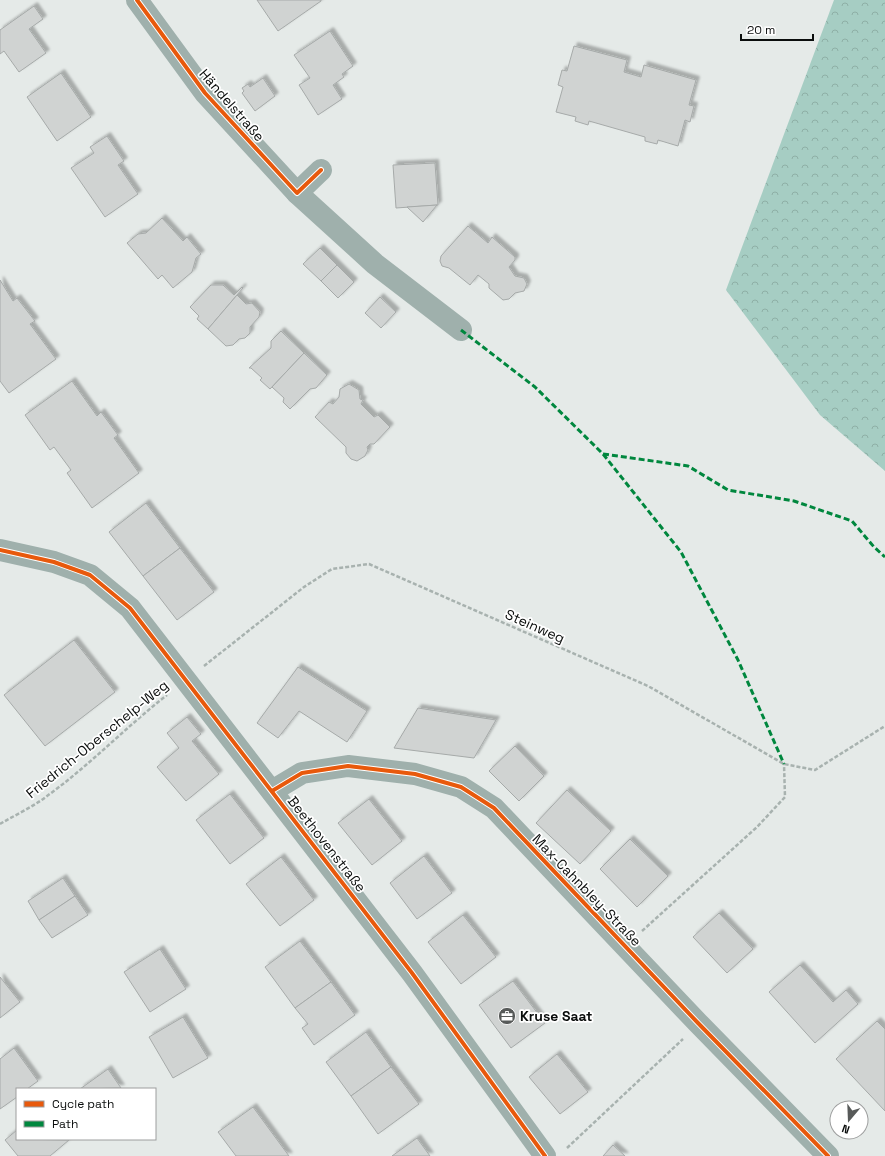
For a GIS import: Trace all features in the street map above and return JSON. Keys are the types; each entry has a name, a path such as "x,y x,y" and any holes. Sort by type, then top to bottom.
{"street":[{"name":"Händelstraße","path":"137,0 205,93 297,193 375,264 461,330"},
{"path":"297,193 321,170"},
{"name":"Beethovenstraße","path":"0,550 54,562 90,575 130,608 554,1154"},
{"name":"Max-Cahnbley-Straße","path":"272,791 302,772 348,766 415,774 460,787 494,808 828,1156"}],"path":[{"path":"626,946 757,827 785,798 784,764"},
{"path":"554,1154 687,1036"}],"green space":[{"path":"834,0 885,0 885,471 820,415 726,290"}],"building":[{"path":"257,0 321,0 321,1 278,31"},
{"path":"34,6 43,19 29,29 46,53 19,72 4,51 0,54 0,30"},
{"path":"330,31 353,66 342,74 344,77 333,85 342,99 318,115 299,85 310,78 294,55"},
{"path":"574,46 627,60 624,72 641,77 644,65 696,80 689,105 694,106 690,122 685,120 678,146 658,140 657,144 645,141 645,137 589,121 588,125 575,121 576,117 556,112 563,87 558,85 562,70 567,71"},
{"path":"61,73 91,117 57,141 27,97"},
{"path":"263,78 275,96 255,111 242,93 244,91 242,88 248,84 250,87"},
{"path":"107,136 124,161 118,165 138,194 105,217 71,168 94,153 90,147"},
{"path":"435,163 438,205 396,208 393,165"},
{"path":"437,205 423,222 407,207"},
{"path":"162,218 183,241 187,237 201,254 196,258 192,272 173,288 162,275 158,279 127,243 138,234 146,233"},
{"path":"468,226 488,243 492,237 515,257 515,260 509,267 515,276 524,278 527,284 524,291 515,293 509,299 503,300 489,288 489,284 478,275 470,285 449,268 442,266 440,261 441,256"},
{"path":"320,248 337,265 321,281 303,264"},
{"path":"337,265 354,282 338,298 321,281"},
{"path":"0,280 13,301 17,298 35,321 30,324 56,359 9,393 0,381"},
{"path":"211,285 223,285 234,295 242,287 243,288 208,329 197,319 199,316 190,307"},
{"path":"237,295 246,304 252,303 260,312 259,317 250,327 250,333 245,338 239,339 233,345 226,346 208,329"},
{"path":"380,297 396,312 381,328 365,313"},
{"path":"281,331 304,353 270,389 260,380 262,378 251,368 249,368 271,348 271,341"},
{"path":"304,353 327,375 316,388 310,389 290,409 283,402 284,398 272,387"},
{"path":"72,381 97,416 101,412 118,435 114,438 139,473 92,508 67,473 71,470 54,447 50,450 25,415"},
{"path":"349,384 359,390 360,399 363,400 361,404 374,417 378,415 390,427 374,444 370,444 367,447 368,450 365,456 357,461 351,459 346,453 346,447 315,417 329,402 333,404 339,397 340,389"},
{"path":"146,503 180,548 143,576 109,532"},
{"path":"180,548 214,592 177,620 143,576"},
{"path":"74,640 115,692 45,746 4,695"},
{"path":"298,667 367,711 347,742 299,711 278,738 257,723"},
{"path":"418,708 496,720 474,758 394,748"},
{"path":"187,717 201,734 192,741 219,774 186,801 157,767 179,748 167,733"},
{"path":"515,746 544,776 519,801 489,771"},
{"path":"567,790 611,831 580,864 536,823"},
{"path":"230,794 264,838 230,864 196,820"},
{"path":"369,799 402,841 372,865 338,823"},
{"path":"630,839 668,876 637,907 600,869"},
{"path":"424,856 452,893 417,919 390,883"},
{"path":"281,857 314,900 280,926 246,884"},
{"path":"63,878 75,896 39,920 28,901"},
{"path":"75,896 88,915 52,938 39,920"},
{"path":"719,913 753,949 727,973 693,937"},
{"path":"463,915 496,957 461,984 428,942"},
{"path":"300,941 331,982 295,1008 265,967"},
{"path":"160,949 186,989 150,1012 124,972"},
{"path":"800,965 833,1002 846,990 858,1004 815,1043 769,992"},
{"path":"0,977 20,1002 0,1018"},
{"path":"513,981 545,1023 511,1048 479,1005"},
{"path":"331,982 355,1015 314,1045 302,1028 308,1024 295,1008"},
{"path":"183,1017 208,1058 173,1078 149,1037"},
{"path":"877,1021 885,1029 885,1111 836,1059"},
{"path":"366,1032 391,1067 351,1096 326,1062"},
{"path":"14,1048 38,1081 28,1088 16,1088 16,1098 0,1109 0,1059"},
{"path":"557,1054 588,1092 560,1114 529,1077"},
{"path":"391,1067 419,1104 378,1134 351,1096"},
{"path":"108,1069 121,1088 81,1088"},
{"path":"253,1107 289,1156 236,1156 218,1132"},
{"path":"16,1131 16,1140 69,1140 50,1156 18,1156 5,1140"},
{"path":"417,1138 430,1156 392,1156"},
{"path":"613,1145 625,1156 603,1156"}],"marked path":[{"path":"461,330 535,387 603,454 681,552 738,660 784,764"},
{"path":"603,454 688,466 728,490 794,501 852,521 874,547 885,557"}],"cycle path":[{"path":"137,0 205,93 297,193 321,170"},
{"path":"0,550 54,562 90,575 130,608 412,973 545,1156"},
{"path":"272,791 302,773 348,766 415,774 461,787 494,808 698,1023 828,1156"}],"place":[{"name":"Kruse Saat","path":"507,1016"}]}
